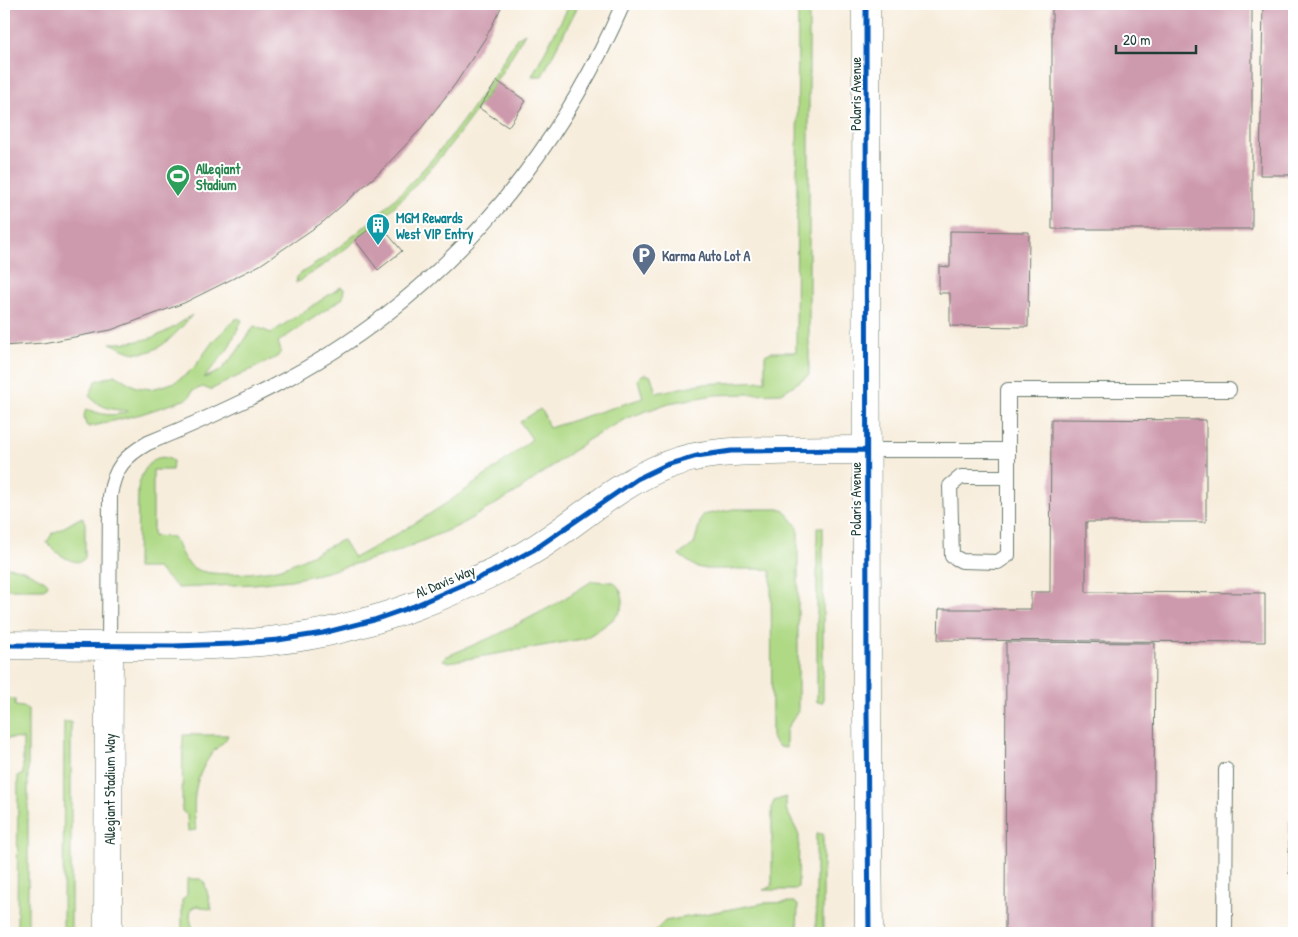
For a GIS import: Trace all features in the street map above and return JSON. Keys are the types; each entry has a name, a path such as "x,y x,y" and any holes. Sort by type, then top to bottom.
{"street":[{"name":"Polaris Avenue","path":"866,4 869,933"},
{"name":"Al Davis Way","path":"4,645 232,644 278,640 323,633 374,620 414,606 453,591 492,572 536,549 637,478 666,465 697,456 731,451 866,450"},
{"name":"Allegiant Stadium Way","path":"108,933 109,646"}],"lane":[{"path":"109,646 110,496 112,483 124,460 133,451 148,443 254,396 346,343 384,316 439,269 480,227 537,159 563,120 588,76 623,4"},
{"path":"1007,477 961,477 950,486 952,556 962,561 998,562 1008,555 1008,390 1229,390"},
{"path":"866,450 1008,450"},
{"path":"1225,933 1226,770"}],"green space":[{"path":"570,4 579,4 542,76 532,76"},
{"path":"798,4 809,4 809,375 782,393 714,395 669,403 627,418 588,440 518,491 458,526 396,552 327,572 291,580 254,584 178,588 157,568 137,568 138,488 145,469 160,457 173,461 172,470 153,470 153,536 173,537 183,557 194,568 201,571 223,574 262,572 281,568 343,540 354,558 401,532 468,488 532,439 520,422 540,409 549,428 643,398 638,380 640,376 645,374 651,376 656,393 700,384 765,381 765,355 771,352 796,352"},
{"path":"525,33 480,106 427,173 366,232 332,259 296,283 297,277 300,274 348,240 414,180 470,111 517,38"},
{"path":"341,287 344,289 343,298 278,342 281,351 277,357 210,390 203,387 192,391 187,399 141,414 89,427 86,425 84,416 86,409 112,415 128,411 107,408 98,404 89,396 96,381 115,375 136,387 151,389 175,382 195,366 214,340 237,318 242,320 228,349 204,378 220,371 236,353 254,326 271,333"},
{"path":"192,315 161,346 145,353 136,353 110,343 135,342 154,337"},
{"path":"734,509 783,509 798,527 798,711 786,730 786,748 777,745 772,737 771,571 764,569 707,569 696,567 679,555 694,544 702,515"},
{"path":"82,517 85,523 85,557 82,561 71,561 59,554 47,542 52,534"},
{"path":"817,527 823,527 823,702 817,702"},
{"path":"4,567 21,569 30,573 45,581 48,584 47,587 43,589 4,589"},
{"path":"592,581 614,582 622,595 623,601 620,612 616,617 583,639 449,662 443,660 445,657 497,635 554,605"},
{"path":"7,699 15,699 15,706 28,710 28,933 17,933 18,775 23,775 23,739 4,738 4,706 7,706"},
{"path":"64,722 71,722 71,930 63,930"},
{"path":"183,735 228,735 213,752 198,779 194,808 196,830 188,831 187,815 182,811"},
{"path":"786,797 786,809 799,835 798,887 794,890 763,890 771,887 772,883 772,806 774,801"},
{"path":"816,834 823,834 823,933 816,933"},
{"path":"187,879 200,879 204,881 212,910 198,906 192,908 190,914 191,921 196,933 182,933 182,900 187,895"},
{"path":"794,902 798,905 797,933 655,933 665,921 764,903"}],"building":[{"name":"Allegiant Stadium","path":"4,4 503,4 486,37 456,83 420,130 380,172 323,222 260,265 184,303 111,330 43,343 4,346"},
{"path":"1052,4 1252,4 1252,229 1052,229"},
{"path":"1263,4 1294,4 1294,175 1260,175"},
{"path":"497,81 526,101 508,127 479,108"},
{"name":"MGM Rewards West VIP Entry","path":"378,222 402,251 378,270 355,240"},
{"path":"950,231 1029,232 1028,327 950,326 950,293 939,293 939,266 950,267"},
{"path":"1051,419 1206,420 1206,522 1086,522 1086,592 1265,593 1265,642 938,640 939,609 1031,609 1031,592 1050,592"},
{"path":"1006,642 1155,643 1153,933 1005,933"},
{"path":"1289,821 1294,821 1294,874 1289,874"}],"cycle path":[{"path":"866,4 869,933"},
{"path":"4,645 174,646 232,644 278,640 323,633 374,620 414,606 492,572 535,549 637,479 666,465 697,456 731,451 866,450"}],"place":[{"name":"Allegiant Stadium","path":"178,197"},
{"name":"MGM Rewards West VIP Entry","path":"378,246"},
{"name":"Karma Auto Lot A","path":"644,276"}]}
